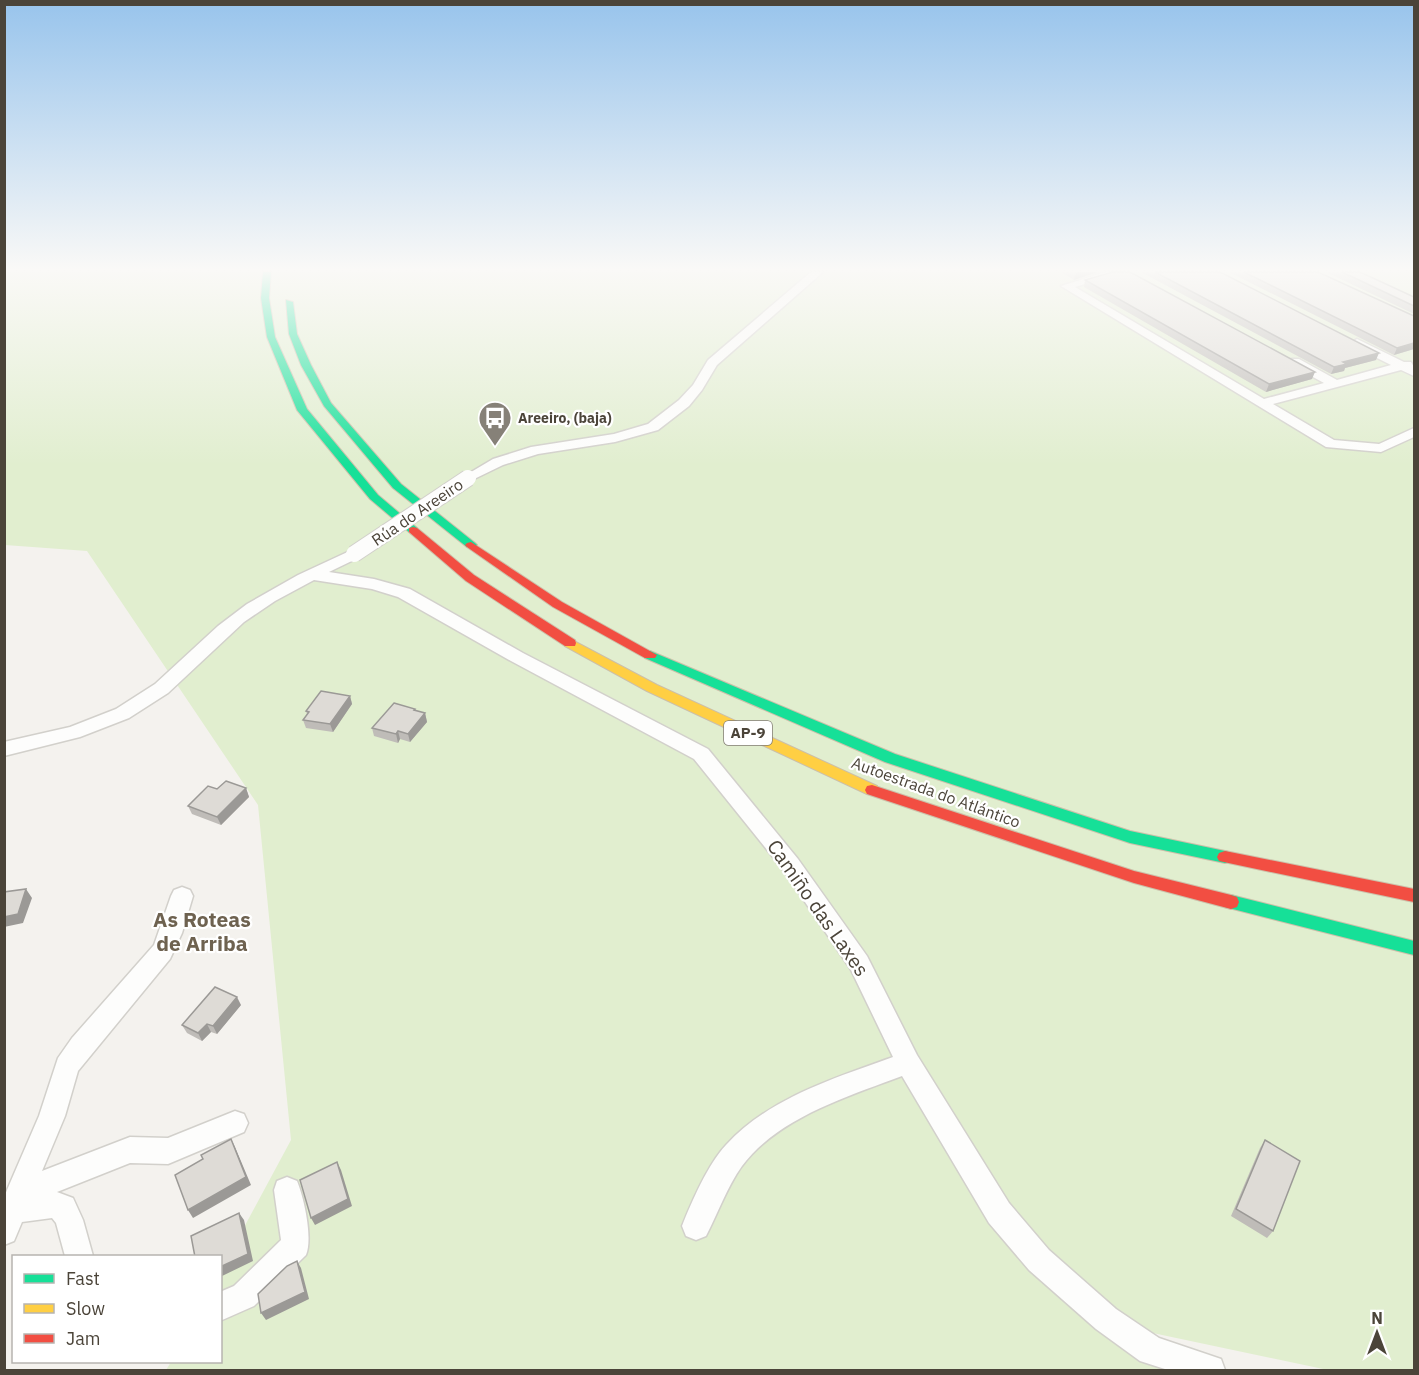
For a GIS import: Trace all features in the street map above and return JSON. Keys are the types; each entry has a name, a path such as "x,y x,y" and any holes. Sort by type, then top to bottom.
{"highway":[{"name":"Autoestrada do Atlántico","path":"271,336 302,410 374,497 470,578 571,644 652,688 869,789 1134,877 1414,948"},
{"name":"Autoestrada do Atlántico","path":"294,336 306,365 327,404 398,486 496,565 605,632 672,666 890,758 1130,837 1414,896"}],"street":[{"name":"Rúa do Areeiro","path":"4,749 93,727 137,706 165,687 225,628 254,608 354,554 468,478 498,462 536,450 615,438 653,427 684,403 698,387 712,363 743,336"},
{"path":"1150,336 1338,446 1386,447 1414,432"},
{"path":"1350,340 1411,367"},
{"path":"1284,356 1335,384"},
{"path":"1263,403 1411,367"},
{"name":"Camiño das Laxes","path":"314,575 374,584 404,593 517,657 701,754 791,865 860,963 908,1063 999,1213 1039,1260 1106,1319 1151,1350 1210,1371"},
{"path":"13,1211 52,1116 60,1085 68,1066 81,1046 162,952 171,933 182,896"},
{"path":"696,1226 735,1155 768,1126 824,1094 908,1063"},
{"path":"13,1211 130,1150 168,1151 235,1123"},
{"path":"222,1306 244,1296 296,1245 287,1190"},
{"path":"13,1211 52,1203 63,1208 78,1255"}],"green space":[{"path":"4,336 1414,336 1414,1370 1328,1370 1148,1332 1173,1362 1172,1370 166,1370 170,1363 222,1363 222,1268 291,1140 258,805 87,551 5,545"}],"building":[{"path":"1184,336 1249,336 1315,372 1269,384"},
{"path":"1276,336 1346,336 1379,353 1343,362 1347,364 1334,367"},
{"path":"1373,336 1414,336 1414,343 1397,348"},
{"path":"321,691 350,696 330,724 303,720 309,712 306,711"},
{"path":"394,703 425,713 408,734 398,731 396,734 372,728"},
{"path":"226,781 246,788 217,817 188,806 208,786 217,789"},
{"path":"26,889 18,914 4,917 4,892"},
{"path":"215,987 237,997 213,1026 207,1024 198,1033 182,1025"},
{"path":"231,1139 246,1177 188,1210 175,1175 203,1159 201,1155"},
{"path":"1265,1140 1300,1161 1273,1231 1236,1209"},
{"path":"337,1162 348,1199 311,1218 300,1180"},
{"path":"239,1213 248,1254 222,1266 222,1255 195,1255 191,1236"},
{"path":"297,1261 305,1292 261,1313 258,1294 287,1266"}],"traffic: fast":[{"path":"271,336 302,410 374,497 413,530"},
{"path":"294,336 327,404 397,486 471,545"},
{"path":"650,655 890,758 1130,837 1225,857"},
{"path":"1231,902 1414,948"}],"traffic: slow":[{"path":"570,643 652,688 872,790"}],"traffic: jam":[{"path":"413,530 470,578 570,643"},
{"path":"471,545 513,576 558,604 650,655"},
{"path":"872,790 1134,877 1231,902"},
{"path":"1225,857 1414,896"}],"place":[{"name":"Areeiro, (baja)","path":"495,447"}],"district":[{"name":"As Roteas de Arriba","path":"202,932"}]}
